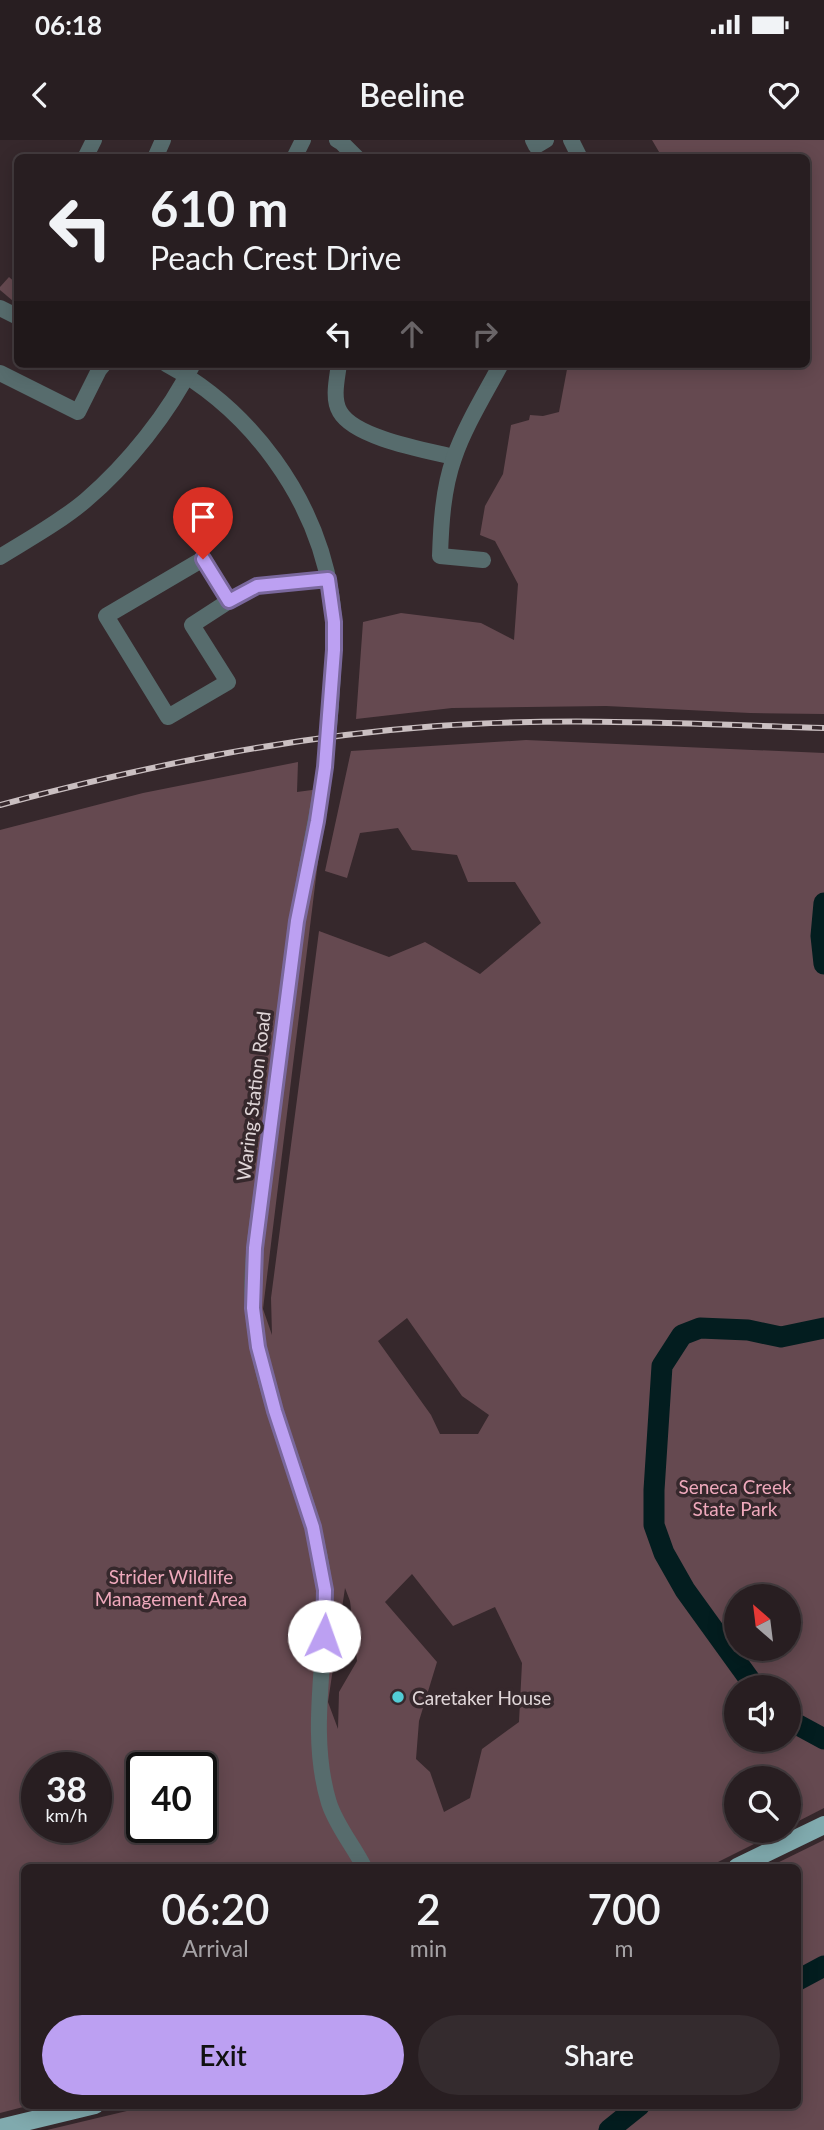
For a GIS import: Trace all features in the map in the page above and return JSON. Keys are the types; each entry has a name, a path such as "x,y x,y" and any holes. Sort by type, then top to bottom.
{"main road":[{"path":"743,1864 824,1825"},
{"path":"0,2128 78,2109"}],"street":[{"path":"145,140 160,149"},
{"path":"337,140 353,154"},
{"path":"533,140 536,146 545,140"},
{"path":"0,373 78,412 102,368"},
{"path":"339,368 335,399 339,411 350,424 378,437 454,457"},
{"path":"483,560 440,556 441,527 454,457 498,368"},
{"path":"0,557 85,500 110,477 155,424 190,370"},
{"name":"Waring Station Road","path":"190,370 270,452 300,502 314,531 328,579 334,622 331,705 325,767 297,921 255,1248 253,1308 258,1347 275,1411 313,1527 323,1570 326,1610 318,1716 326,1788 339,1826 362,1864"},
{"path":"229,601 203,559 107,616 168,717 228,682 192,625 257,586 328,579"}],"green space":[{"path":"652,140 824,140 824,714 606,706 452,708 356,719 363,622 401,613 481,623 514,640 518,584 495,541 480,535 485,506 503,474 511,425 529,420 530,415 543,416 559,412 567,368 810,368 810,154 660,154"},
{"path":"9,277 14,281 13,301 0,290"},
{"path":"526,740 824,753 824,1808 801,1820 801,1766 724,1766 724,1843 756,1843 714,1864 21,1864 21,2108 0,2113 0,830 143,793 298,762 297,792 327,788 263,1309 272,1335 271,1298 319,931 389,957 425,942 480,974 541,923 515,882 468,882 457,855 412,850 398,828 360,833 347,878 325,871 351,751","holes":["407,1318 462,1396 489,1415 478,1434 440,1434 431,1415 378,1341","412,1574 453,1626 495,1607 522,1663 519,1722 482,1749 470,1798 444,1812 430,1772 416,1759 419,1721 437,1662 385,1602","345,1588 350,1601 357,1661 339,1692 338,1729 328,1702"]},
{"path":"824,1840 824,2130 47,2130 135,2109 801,2109 801,1864 775,1864"}],"waterway":[{"path":"824,903 821,936 824,964"},
{"path":"746,1675 685,1590 664,1553 654,1525 662,1366 682,1335 700,1328 748,1330 781,1337 824,1328"},
{"path":"801,1727 824,1739"},
{"path":"801,1978 824,1966"},
{"path":"609,2130 635,2109"}],"railway":[{"path":"0,805 217,755 381,731 534,722 824,728"}],"place":[{"name":"Caretaker House","path":"398,1697"}],"route":[{"path":"203,559 229,601 257,586 328,579 331,595 334,650 325,767 297,921 255,1248 253,1308 258,1347 275,1411 313,1527 323,1570 326,1610 324,1636"}],"park label":[{"name":"Seneca Creek State Park","path":"735,1497"},
{"name":"Strider Wildlife Management Area","path":"171,1587"}]}
